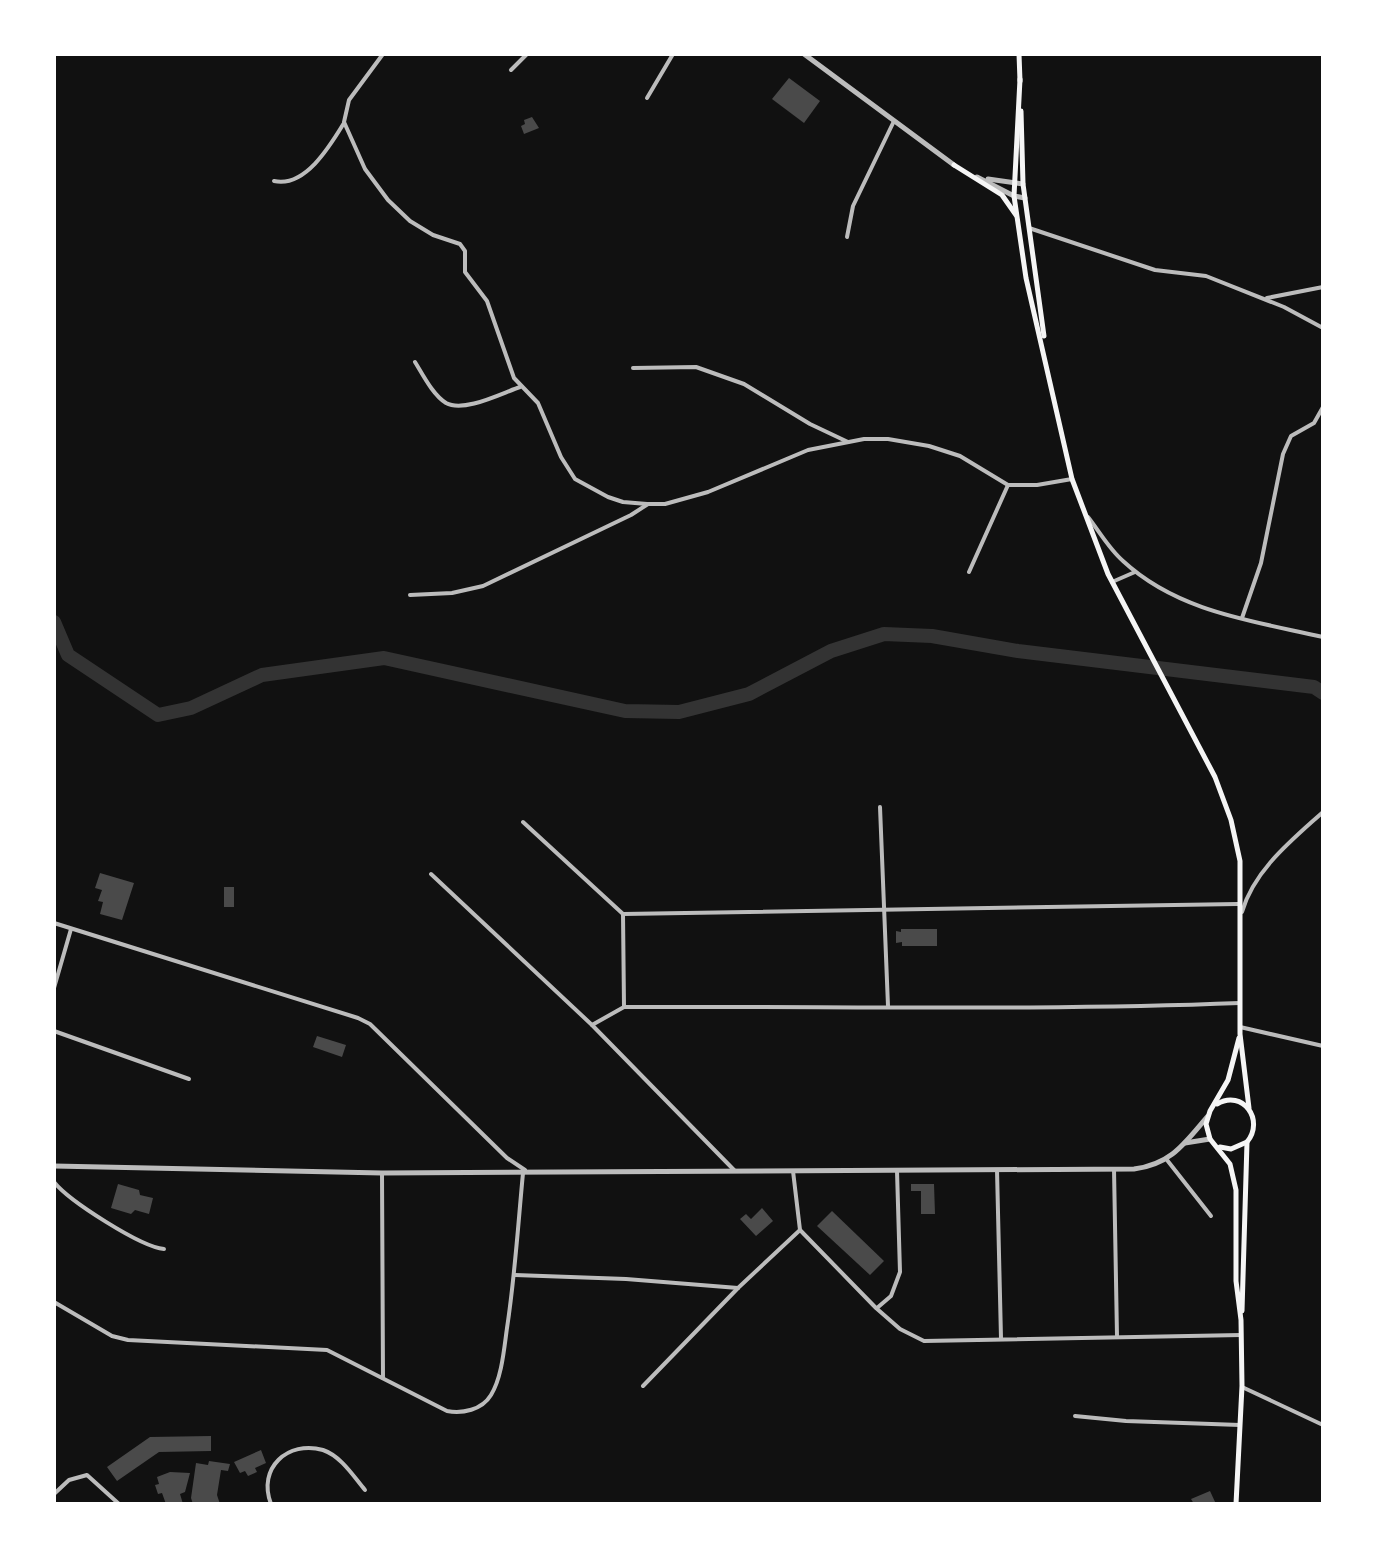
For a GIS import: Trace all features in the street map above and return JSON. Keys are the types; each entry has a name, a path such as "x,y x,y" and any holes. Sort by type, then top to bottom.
{"main road":[{"path":"1019,54 1023,184 1047,362"},
{"path":"1020,79 1014,196 1026,278 1072,479 1112,582 1215,777 1231,820 1240,861 1240,1031 1249,1108 1255,1128 1247,1142 1242,1386 1236,1504"},
{"path":"954,165 1002,195 1011,204 1020,223"},
{"path":"1240,1031 1228,1080 1207,1117 1207,1132 1230,1164 1236,1190 1236,1281 1241,1320"},
{"path":"1213,1106 1232,1099 1249,1108"},
{"path":"1216,1144 1231,1149 1247,1142"}],"street":[{"path":"274,181 285,184 299,178 332,141 344,122 349,100 383,54"},
{"path":"511,70 527,54"},
{"path":"647,98 673,54"},
{"path":"804,54 954,165 1014,196 1025,198"},
{"path":"847,237 853,206 894,121"},
{"path":"344,122 365,169 388,200 410,221 433,235 460,244 465,251 465,272 487,301 514,378 538,403 561,457 575,479 608,497 623,502 665,504 708,492 808,450 864,439 888,439 929,446 960,456 1008,485 1037,485 1072,479"},
{"path":"954,165 984,178 1023,184"},
{"path":"1029,228 1155,270 1206,276 1264,299 1323,328"},
{"path":"1264,299 1323,287"},
{"path":"415,362 436,394 453,405 473,404 521,387"},
{"path":"633,368 696,367 744,384 810,424 848,442"},
{"path":"1242,618 1261,563 1283,454 1291,436 1314,423 1323,407"},
{"path":"969,572 1008,485"},
{"path":"410,595 452,593 483,586 648,504"},
{"path":"1082,509 1120,559 1168,593 1200,608 1323,637"},
{"path":"1112,582 1136,572"},
{"path":"880,807 888,1006"},
{"path":"1239,922 1247,893 1258,876 1323,812"},
{"path":"523,822 623,914 1238,904"},
{"path":"431,874 592,1025 734,1170"},
{"path":"623,914 624,1007"},
{"path":"54,923 370,1024 507,1158 526,1172"},
{"path":"54,988 71,929"},
{"path":"592,1025 624,1007 1076,1009 1240,1003"},
{"path":"54,1031 189,1079"},
{"path":"1240,1031 1323,1046"},
{"path":"54,1166 382,1173 1143,1168 1167,1160 1207,1117"},
{"path":"1184,1143 1210,1139"},
{"path":"1167,1160 1211,1216"},
{"path":"1114,1169 1117,1336"},
{"path":"997,1170 1001,1338"},
{"path":"793,1171 800,1230 876,1308 900,1329 924,1341 1241,1335"},
{"path":"876,1308 891,1296 900,1272 897,1171"},
{"path":"54,1302 112,1336 128,1340 327,1350 447,1411 459,1413 484,1402 491,1395 504,1353 526,1172"},
{"path":"382,1173 383,1378"},
{"path":"54,1182 68,1195 138,1241 164,1249"},
{"path":"643,1386 738,1288 800,1230"},
{"path":"515,1275 626,1279 738,1288"},
{"path":"1242,1386 1323,1425"},
{"path":"1075,1416 1240,1425"},
{"path":"271,1504 266,1487 271,1469 284,1456 300,1450 318,1449 330,1454 365,1490"},
{"path":"54,1494 69,1480 87,1475 119,1504"}],"building":[{"path":"789,78 820,101 804,123 772,99"},
{"path":"532,117 539,128 524,134 521,126 525,124 524,120"},
{"path":"100,873 134,883 122,920 100,914 103,902 98,901 102,890 95,888"},
{"path":"224,887 234,887 234,907 224,907"},
{"path":"901,929 937,929 937,946 902,946 902,942 896,943 896,931 901,932"},
{"path":"317,1036 346,1045 342,1057 313,1047"},
{"path":"118,1184 153,1198 149,1214 135,1210 131,1214 111,1208"},
{"path":"911,1184 934,1184 935,1214 921,1214 921,1191 911,1191"},
{"path":"762,1208 773,1221 756,1236 740,1219 746,1214 751,1219"},
{"path":"832,1211 884,1261 870,1275 817,1226"},
{"path":"211,1436 211,1451 159,1452 117,1481 107,1467 150,1437"},
{"path":"261,1450 266,1463 248,1476 245,1471 240,1473 234,1462"},
{"path":"209,1461 230,1464 228,1471 221,1470 217,1495 220,1504 193,1504 191,1498 196,1463 208,1465"},
{"path":"170,1472 190,1473 185,1492 180,1494 183,1504 166,1504 162,1493 158,1494 155,1485 159,1484 157,1477"},
{"path":"1210,1491 1216,1504 1194,1504 1191,1499"}],"waterway":[{"path":"54,622 68,655 158,715 191,708 262,675 384,658 625,711 679,712 749,694 831,651 884,634 932,636 1018,651 1314,687 1323,693"}]}
